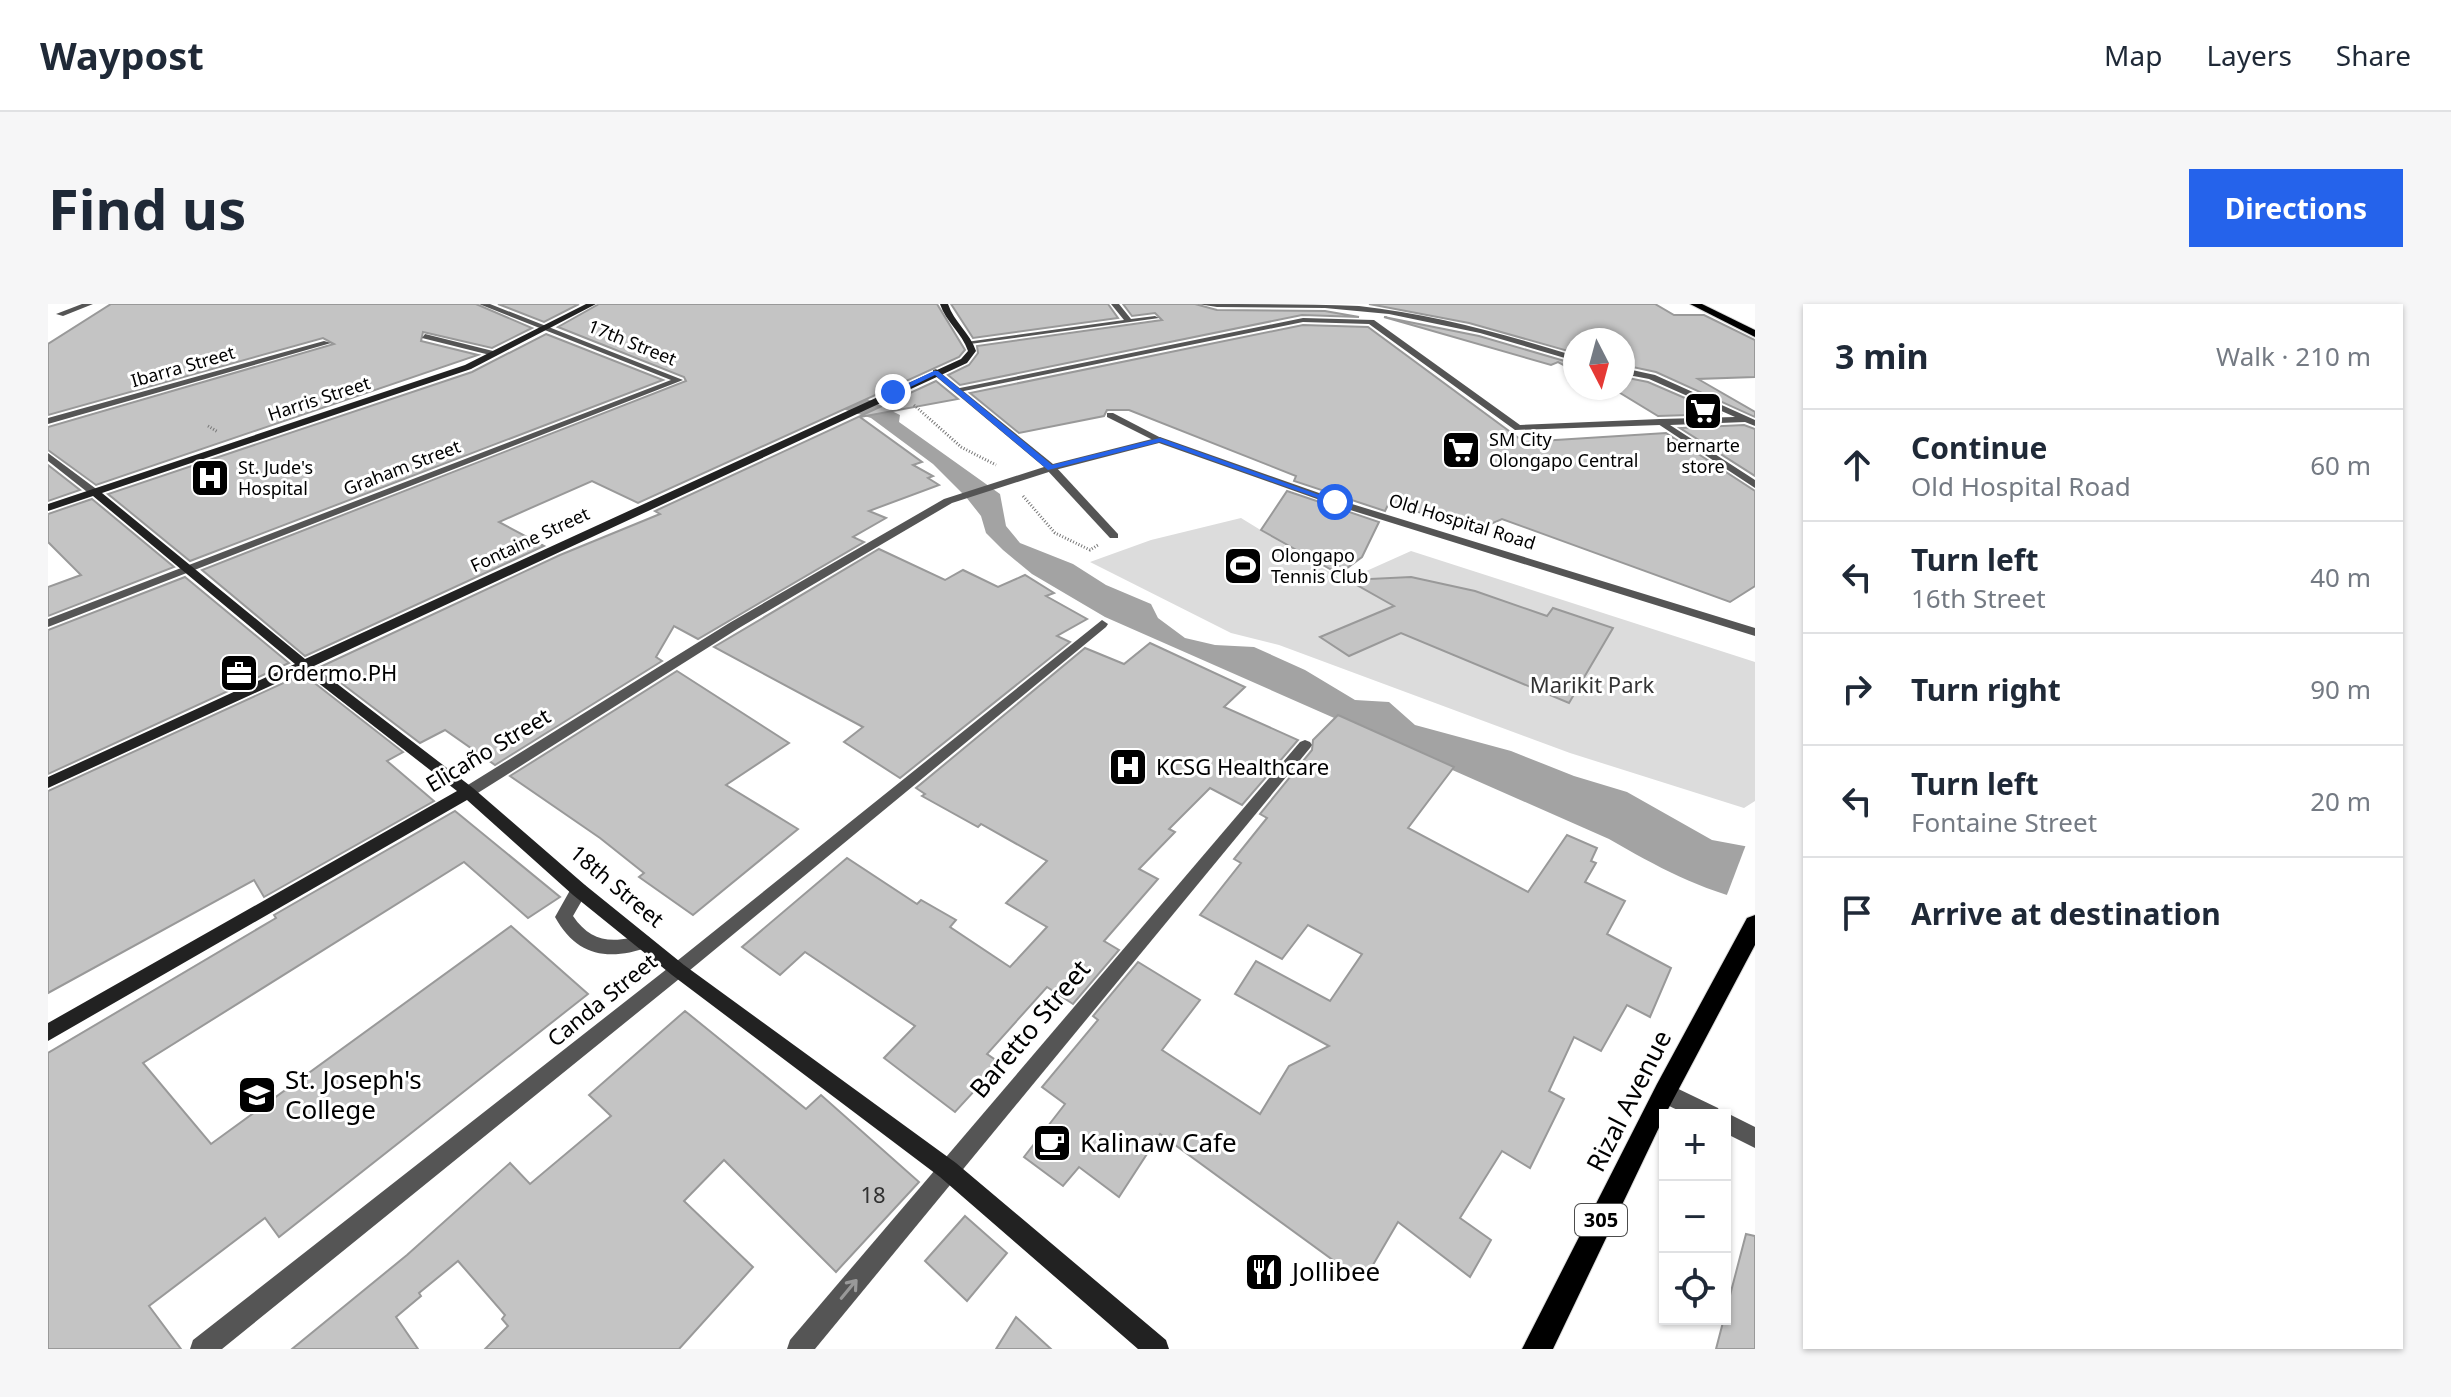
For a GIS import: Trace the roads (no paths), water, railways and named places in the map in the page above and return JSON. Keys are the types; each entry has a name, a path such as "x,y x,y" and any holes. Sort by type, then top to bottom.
{"main road":[{"name":"Harris Street","path":"48,508 414,387 494,354 592,304"},
{"path":"944,304 947,320 970,342"},
{"path":"1695,304 1755,334"},
{"name":"Fontaine Street","path":"48,783 964,361 972,351 970,342"},
{"name":"18th Street","path":"95,493 303,664 468,792 579,890 678,970 948,1170 1157,1349"},
{"name":"Elicaño Street","path":"48,1033 468,792"},
{"name":"Rizal Avenue","path":"1537,1349 1666,1092 1755,924"}],"street":[{"path":"60,314 89,304"},
{"name":"17th Street","path":"483,304 547,326 679,380"},
{"path":"1115,304 1129,321"},
{"path":"1202,304 1326,306 1425,318 1507,337 1563,355"},
{"path":"970,342 1155,318"},
{"path":"959,389 1303,320 1371,322 1518,428 1753,421"},
{"path":"425,336 494,354"},
{"name":"Ibarra Street","path":"48,421 327,343"},
{"path":"936,372 1051,468 1114,536"},
{"path":"1635,373 1652,377 1753,421"},
{"name":"Graham Street","path":"48,623 679,380"},
{"name":"Old Hospital Road","path":"1110,415 1160,440 1335,502 1755,632"},
{"path":"1660,422 1755,485"},
{"name":"Elicaño Street","path":"468,792 735,625 948,501 1051,468 1160,440"},
{"name":"18th Street","path":"48,456 95,493"},
{"name":"Canda Street","path":"202,1349 678,970 1102,624"},
{"name":"Baretto Street","path":"799,1349 1305,745"},
{"path":"579,890 564,917 598,948 610,950 643,942"},
{"path":"1666,1092 1699,1109"},
{"path":"1731,1125 1755,1138"}],"place":[{"name":"bernarte store","path":"1703,411"},
{"name":"SM City Olongapo Central","path":"1461,450"},
{"name":"St. Jude's Hospital","path":"210,478"},
{"name":"Olongapo Tennis Club","path":"1243,566"},
{"name":"Ordermo.PH","path":"239,673"},
{"name":"KCSG Healthcare","path":"1128,767"},
{"name":"St. Joseph's College","path":"257,1095"},
{"name":"Kalinaw Cafe","path":"1052,1143"},
{"name":"Jollibee","path":"1264,1272"}],"park label":[{"name":"Marikit Park","path":"1592,685"}]}
